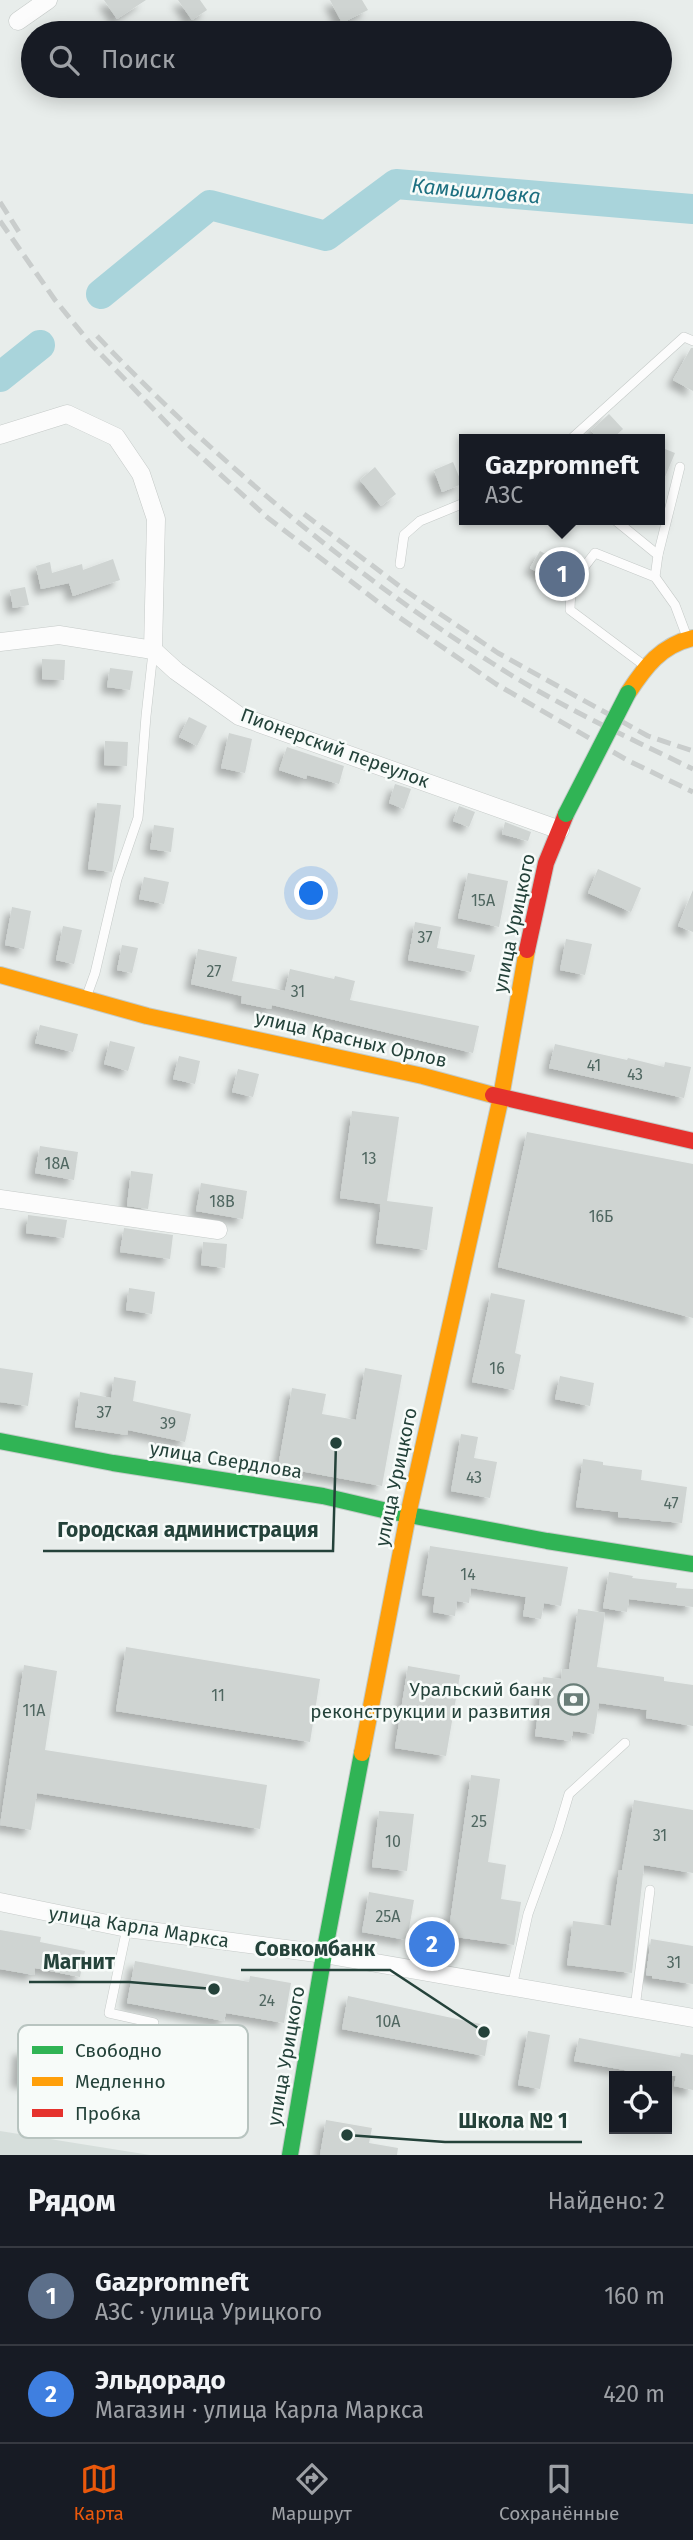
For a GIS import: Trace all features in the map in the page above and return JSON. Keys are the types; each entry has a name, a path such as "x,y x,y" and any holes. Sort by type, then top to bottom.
{"main road":[{"path":"645,666 658,653 690,638"},
{"name":"улица Урицкого","path":"290,2155 324,1954 408,1515 501,1097 524,964 546,863 563,822 628,693 645,666"},
{"name":"улица Красных Орлов","path":"0,975 147,1016 423,1076 501,1097 693,1141"},
{"name":"улица Свердлова","path":"0,1441 113,1463 323,1496 547,1541 693,1564"}],"street":[{"path":"18,21 48,0"},
{"path":"0,435 67,414 117,437 141,474 156,519 153,650 59,635 0,642"},
{"name":"Пионерский переулок","path":"153,650 176,671 239,716 563,822"},
{"path":"0,1199 218,1230"},
{"name":"улица Карла Маркса","path":"0,1902 127,1928 324,1954 693,2018"}],"lane":[{"path":"577,434 684,337 693,341"},
{"path":"655,577 680,467"},
{"path":"400,564 404,535 420,521 459,505"},
{"path":"621,525 658,555"},
{"path":"645,666 570,610 570,591 578,575 595,553 655,577 675,605 690,638"},
{"path":"86,999 95,974 117,879 138,818 153,650"},
{"path":"512,1987 528,1914 569,1794 625,1743"},
{"path":"635,2008 650,1890"},
{"path":"127,1928 109,2012 154,2023"}],"shaded area":[{"path":"0,2131 18,2134 18,2138 44,2138 150,2155 0,2155"}],"building":[{"path":"104,0 146,0 117,19"},
{"path":"178,0 200,0 207,10 192,20"},
{"path":"330,0 362,0 368,10 341,21"},
{"path":"693,348 693,391 673,380"},
{"path":"609,414 623,429 618,434 594,434 591,431"},
{"path":"665,449 675,453 665,477"},
{"path":"453,462 459,477 459,485 442,492 434,470"},
{"path":"375,467 396,494 381,506 360,480"},
{"path":"540,551 574,570 565,588 530,568"},
{"path":"113,559 120,580 73,596 69,583 41,589 36,566 50,562 52,573 82,564 83,570"},
{"path":"25,587 29,605 13,608 10,590"},
{"path":"42,659 65,660 64,680 42,679"},
{"path":"110,668 133,671 130,690 107,687"},
{"path":"189,717 207,726 197,746 179,737"},
{"path":"229,733 252,739 245,773 221,768"},
{"path":"105,741 128,742 127,766 104,765"},
{"path":"287,747 344,766 339,784 307,775 306,779 279,770"},
{"path":"395,784 411,789 404,809 389,803"},
{"path":"97,803 121,805 112,872 88,869"},
{"path":"459,806 475,812 469,827 453,821"},
{"path":"505,822 531,832 528,841 502,834"},
{"path":"154,825 174,828 171,852 150,849"},
{"path":"598,869 641,888 631,912 588,893"},
{"path":"468,873 508,881 499,927 458,918"},
{"path":"144,877 169,882 164,904 139,899"},
{"path":"693,890 693,932 678,926"},
{"path":"12,907 31,911 24,949 5,945"},
{"path":"415,922 441,927 437,948 475,955 471,972 408,960"},
{"path":"63,926 82,930 74,964 56,960"},
{"path":"566,939 592,944 585,975 560,970"},
{"path":"122,945 138,948 132,973 117,970"},
{"path":"198,949 237,957 232,981 285,991 290,969 334,979 335,976 355,981 350,1000 479,1026 473,1053 272,1005 271,1009 241,1003 242,996 191,984"},
{"path":"40,1025 78,1034 73,1052 35,1043"},
{"path":"110,1041 135,1047 128,1071 104,1064"},
{"path":"555,1044 664,1067 665,1062 691,1067 684,1098 549,1068"},
{"path":"179,1056 200,1061 195,1084 173,1079"},
{"path":"238,1069 259,1074 253,1097 232,1092"},
{"path":"352,1111 399,1117 387,1201 433,1207 427,1250 376,1243 381,1204 340,1198"},
{"path":"527,1132 693,1164 693,1318 498,1267"},
{"path":"40,1146 78,1152 74,1180 35,1173"},
{"path":"131,1171 153,1174 148,1209 127,1206"},
{"path":"201,1183 247,1191 243,1219 196,1211"},
{"path":"28,1215 67,1220 64,1238 26,1233"},
{"path":"124,1228 173,1235 170,1259 120,1252"},
{"path":"203,1242 227,1244 225,1268 201,1265"},
{"path":"129,1288 155,1292 152,1314 126,1310"},
{"path":"491,1293 525,1300 515,1353 521,1355 514,1390 472,1382"},
{"path":"0,1368 33,1373 28,1406 0,1402"},
{"path":"365,1368 402,1375 382,1486 278,1467 292,1388 326,1394 322,1414 356,1420"},
{"path":"560,1376 594,1383 590,1406 555,1399"},
{"path":"114,1377 136,1381 133,1401 191,1414 185,1442 128,1430 127,1435 75,1427 80,1392 111,1398"},
{"path":"461,1434 478,1437 474,1458 497,1462 490,1498 451,1491"},
{"path":"583,1459 603,1462 603,1465 642,1470 641,1480 687,1487 682,1523 618,1517 618,1512 576,1507"},
{"path":"430,1546 568,1567 561,1606 544,1603 541,1619 523,1616 526,1597 471,1588 469,1603 457,1601 455,1616 433,1612 435,1597 422,1595"},
{"path":"609,1572 633,1576 632,1578 677,1583 676,1588 693,1589 693,1607 629,1599 627,1612 603,1608"},
{"path":"578,1609 605,1613 597,1667 664,1677 664,1681 693,1685 693,1726 646,1718 647,1710 599,1703 594,1734 573,1731 571,1741 535,1736 543,1677 561,1679 562,1669 569,1669"},
{"path":"126,1647 320,1679 310,1742 116,1711"},
{"path":"24,1665 57,1671 45,1750 267,1785 260,1829 37,1793 31,1830 0,1825"},
{"path":"408,1666 460,1675 446,1756 395,1748"},
{"path":"471,1775 500,1779 488,1862 506,1865 501,1899 521,1902 514,1945 448,1936"},
{"path":"634,1800 693,1810 693,1873 644,1865 632,1973 567,1965 573,1921 611,1926 619,1870 622,1870"},
{"path":"379,1811 414,1814 407,1871 372,1867"},
{"path":"369,1892 414,1900 407,1940 362,1932"},
{"path":"0,1930 41,1937 40,1942 85,1951 80,1977 35,1968 34,1975 0,1969"},
{"path":"651,1939 693,1946 693,1984 646,1975"},
{"path":"135,1961 249,1982 250,1976 291,1983 284,2023 226,2013 224,2021 127,2003"},
{"path":"348,1996 490,2026 485,2056 342,2029"},
{"path":"528,2031 550,2035 540,2089 518,2085"},
{"path":"579,2038 680,2057 681,2053 693,2055 693,2090 674,2086 676,2076 672,2076 672,2071 630,2071 574,2061"},
{"path":"326,2120 372,2128 369,2143 398,2148 397,2155 320,2155"}],"waterway":[{"name":"Камышловка","path":"101,294 210,205 326,236 396,184 693,209"},
{"name":"Камышловка","path":"0,377 40,345"}],"railway":[{"path":"0,202 19,232"},
{"path":"0,221 55,300 90,343 186,443 268,518 390,611 496,684 627,760 693,792"},
{"path":"97,336 142,382 236,469 284,511 386,590 492,663 540,692 693,769"},
{"path":"304,514 406,591 498,653 648,736 693,751"}],"traffic: fast":[{"path":"566,814 628,693"},
{"path":"0,1441 113,1463 323,1496 547,1541 693,1564"},
{"path":"290,2155 362,1753"}],"traffic: slow":[{"path":"628,693 655,658 672,646 693,638"},
{"path":"408,1515 501,1097 527,950"},
{"path":"0,975 147,1016 423,1076 493,1095"},
{"path":"362,1753 408,1515"}],"traffic: jam":[{"path":"527,950 546,863 566,814"},
{"path":"493,1095 693,1141"}],"place":[{"name":"Gazpromneft","path":"562,574"},
{"name":"Городская администрация","path":"336,1443"},
{"name":"Уральский банк реконструкции и развития","path":"574,1700"},
{"name":"Эльдорадо","path":"432,1944"},
{"name":"Магнит","path":"214,1989"},
{"name":"Совкомбанк","path":"484,2032"},
{"name":"Школа № 1","path":"347,2135"}]}
